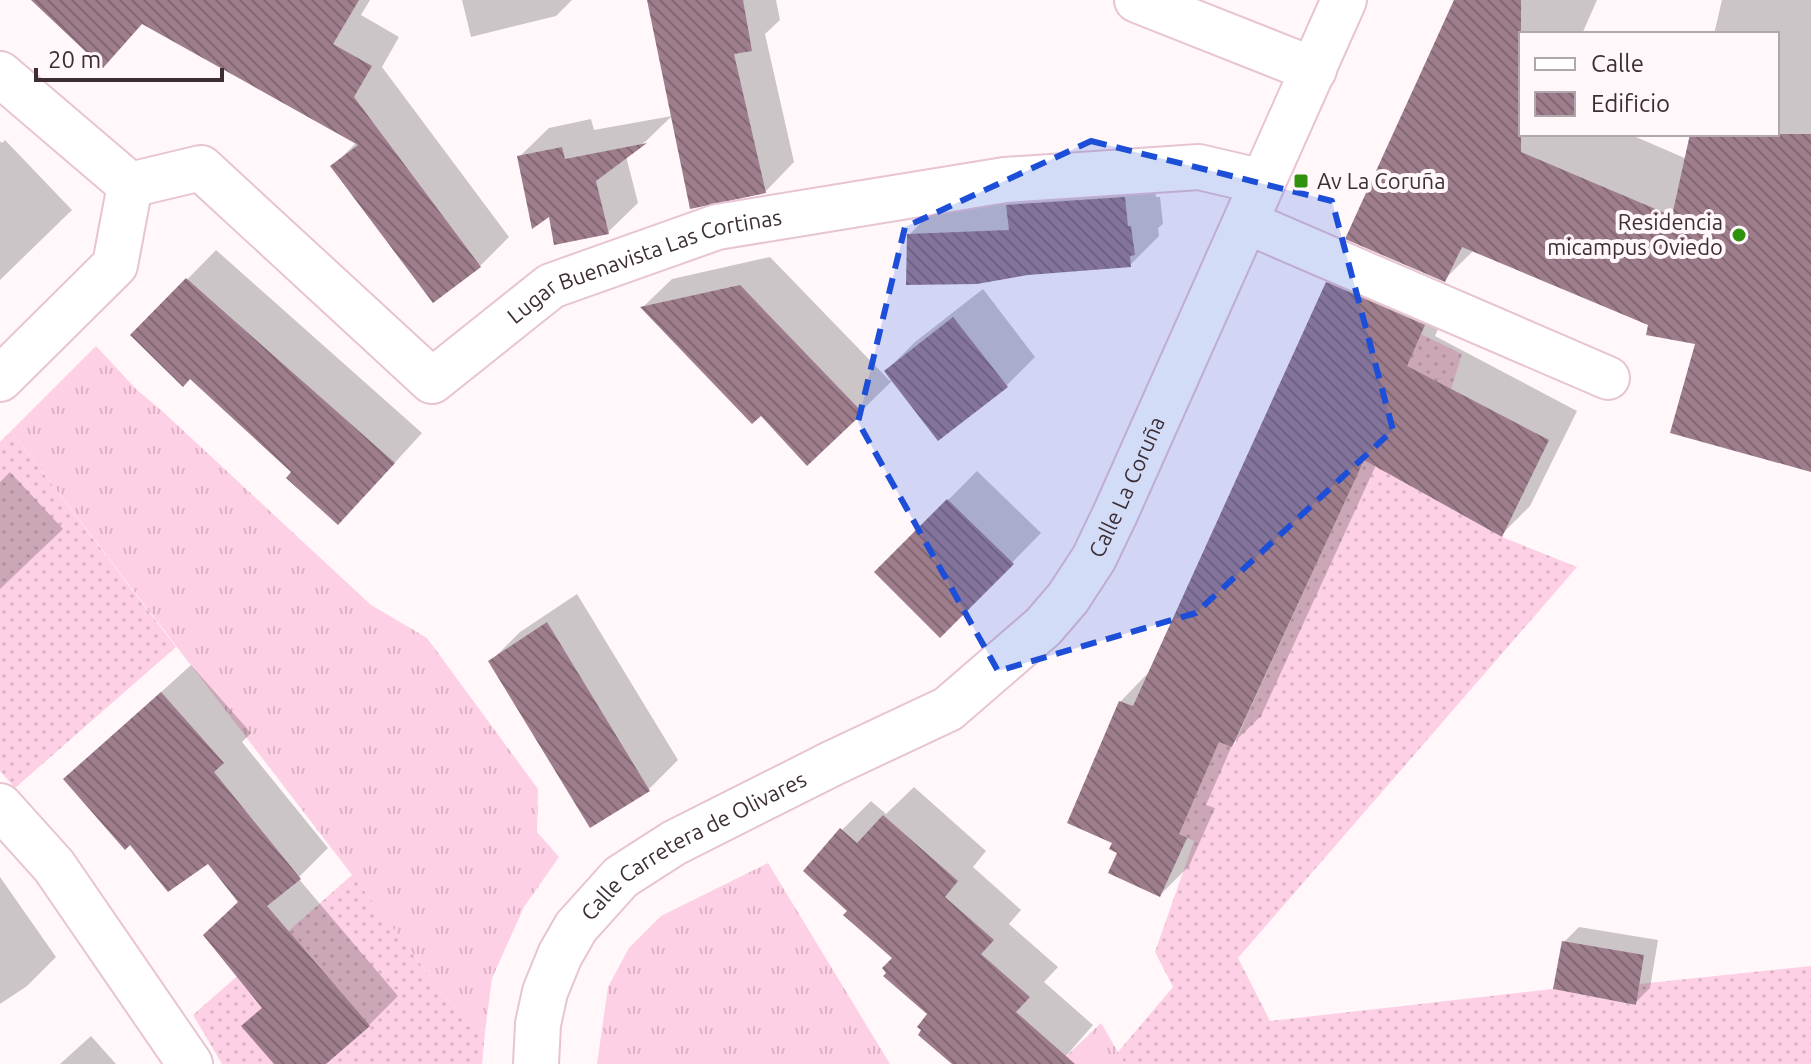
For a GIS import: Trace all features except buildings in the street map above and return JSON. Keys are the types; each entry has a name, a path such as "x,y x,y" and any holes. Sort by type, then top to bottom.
{"street":[{"path":"1137,0 1314,70"},
{"name":"Calle La Coruña","path":"948,709 1043,627 1068,598 1094,558 1344,0"},
{"path":"0,74 130,185 115,265 0,379"},
{"name":"Lugar Buenavista Las Cortinas","path":"130,185 201,168 432,381 551,286 717,227 1005,180 1199,167 1263,182"},
{"path":"1246,222 1608,378"},
{"name":"Calle Carretera de Olivares","path":"536,1064 538,1024 545,992 560,955 576,927 621,877 674,843 948,709"},
{"path":"0,806 54,866 190,1064"}],"highlighted area":[{"path":"1091,141 1332,201 1393,430 1196,613 998,671 858,422 905,227"}],"green space":[{"path":"1421,334 1462,354 1451,389 1469,398 1427,495 1502,537 1577,567 1238,958 1270,1021 1553,989 1636,1005 1639,984 1811,966 1811,1064 1125,1064 1118,1052 1173,987 1155,952 1194,841 1174,832 1193,802 1219,742 1233,747"},
{"path":"96,346 137,390 371,605 427,638 538,789 537,832 559,857 524,907 492,978 485,1032 468,1026 11,431"},
{"path":"11,431 176,647 15,788 0,771 0,442"},
{"path":"768,863 890,1064 597,1064 608,987 629,948 661,916"},
{"path":"352,875 468,1026 485,1032 482,1064 222,1064 193,1015"},
{"path":"1101,1023 1125,1064 1058,1064"}],"place":[{"name":"Av La Coruña","path":"1301,181"},
{"name":"Residencia micampus Oviedo","path":"1739,235"}]}
